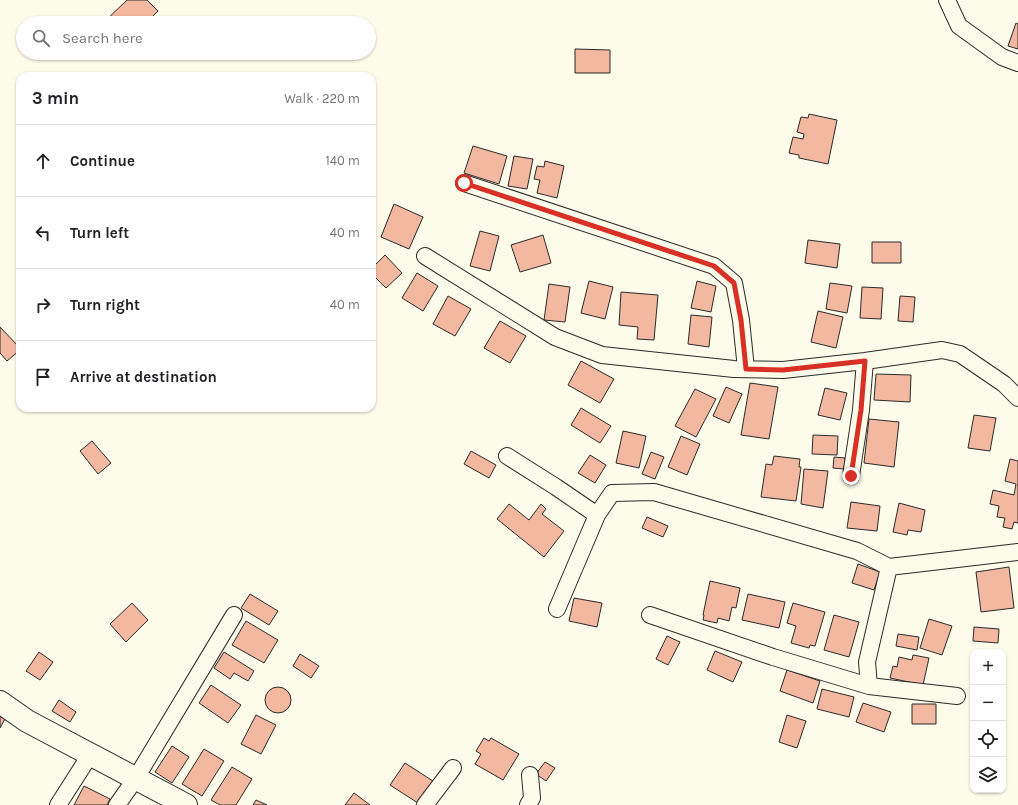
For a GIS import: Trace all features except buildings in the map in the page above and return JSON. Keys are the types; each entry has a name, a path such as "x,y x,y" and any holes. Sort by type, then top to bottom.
{"street":[{"path":"947,0 959,26 1002,57 1018,63"},
{"path":"464,183 714,266 734,283 741,320 746,369"},
{"path":"425,256 555,337 602,355 734,369 783,370 865,361 942,350 960,354 1004,384 1018,398"},
{"path":"851,476 861,410 865,361"},
{"path":"507,456 597,515"},
{"path":"557,608 597,515 612,493 654,492 858,551 889,567 1018,552"},
{"path":"869,686 867,662 889,567"},
{"path":"117,805 136,778 234,615"},
{"path":"650,615 773,657 869,686 957,696"},
{"path":"0,702 27,721 186,805"},
{"path":"58,805 90,755"},
{"path":"425,805 453,768"},
{"path":"528,805 532,798 530,775"}],"route":[{"path":"464,183 714,266 734,283 741,320 746,369 783,370 865,361 861,410 851,476"}]}
